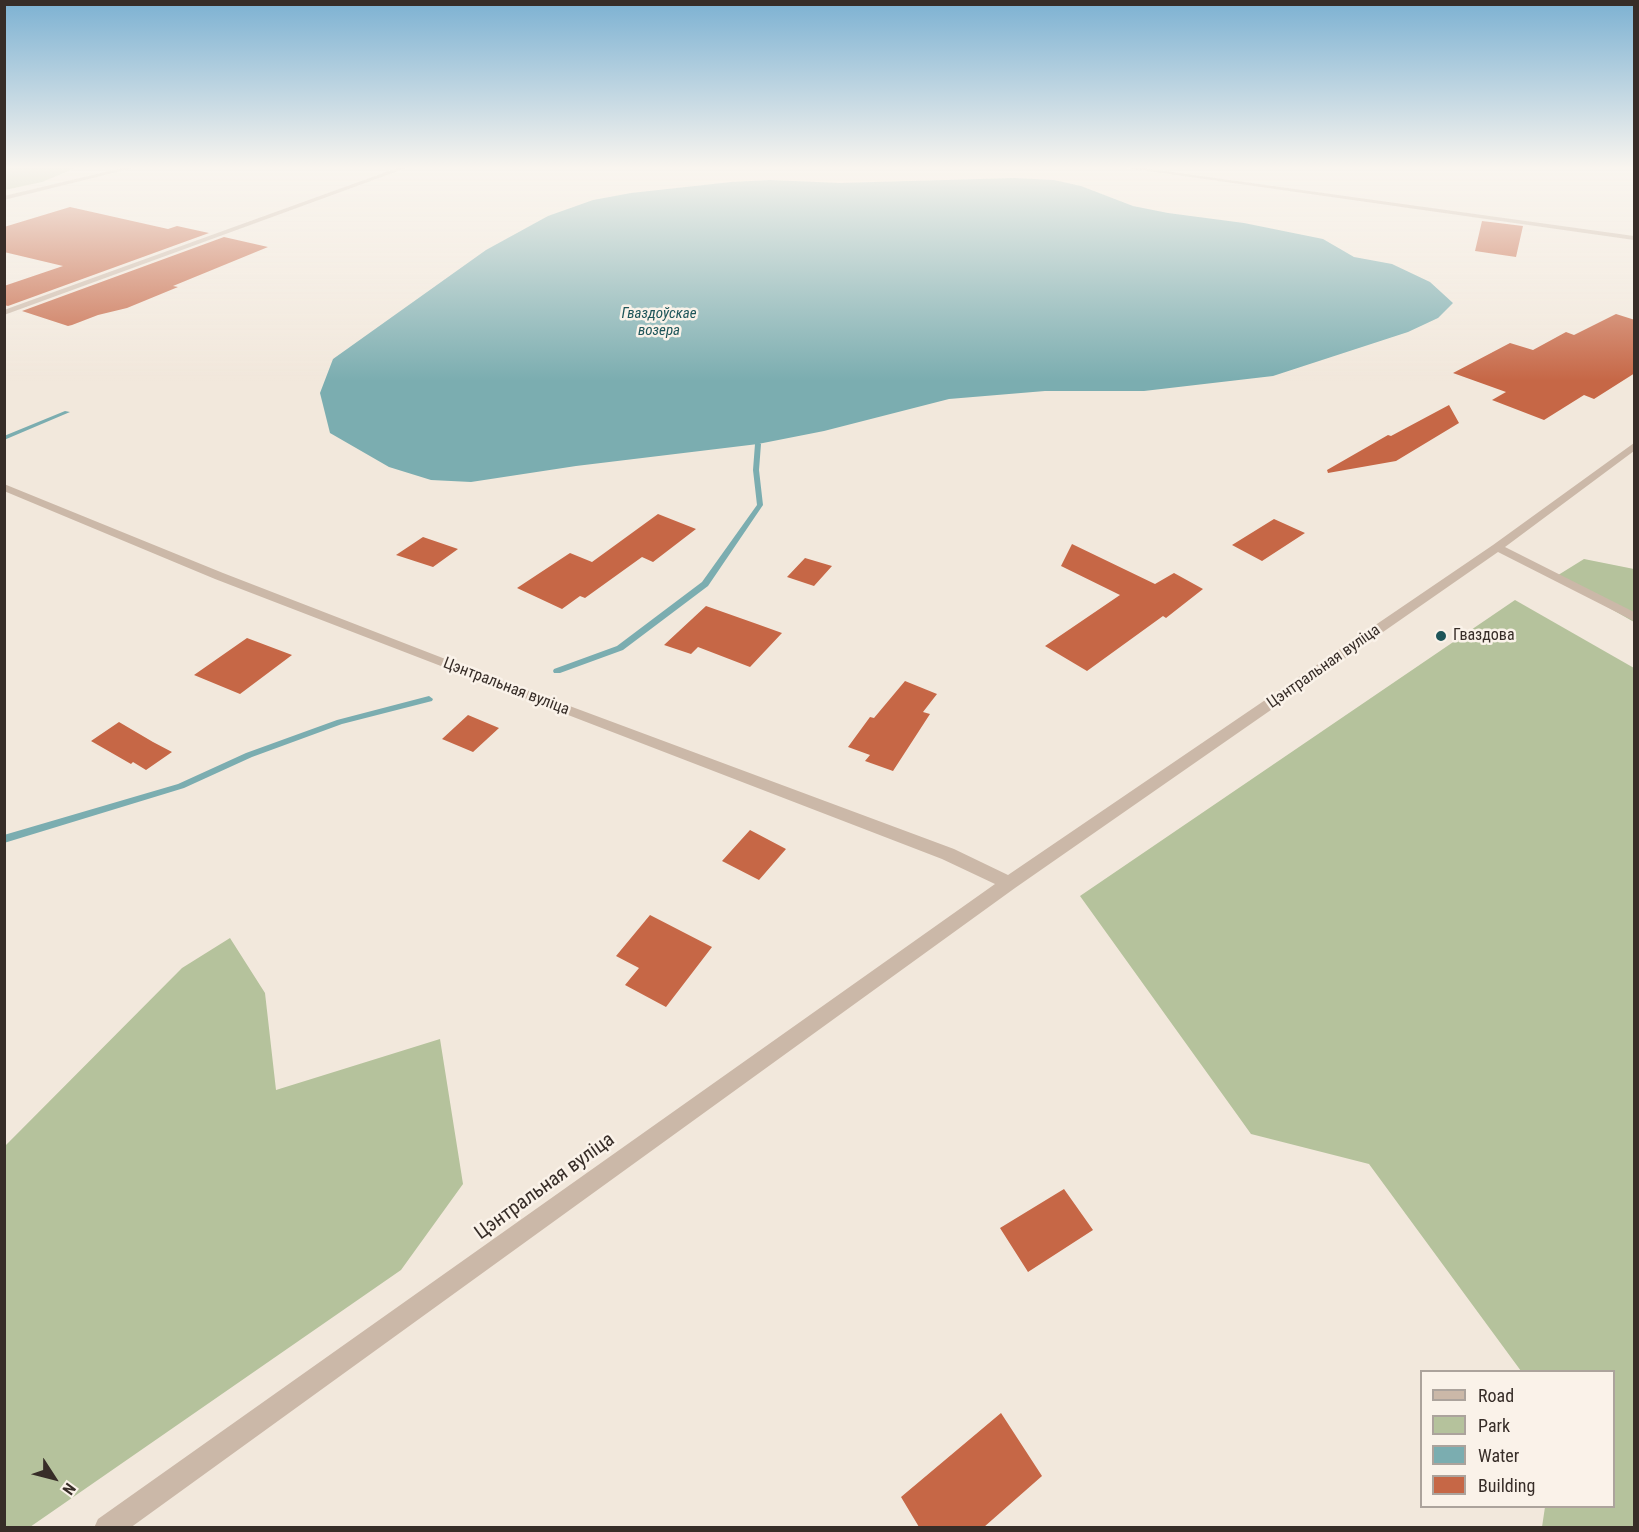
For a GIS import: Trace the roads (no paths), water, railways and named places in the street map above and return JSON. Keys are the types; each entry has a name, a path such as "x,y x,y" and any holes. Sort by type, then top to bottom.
{"street":[{"path":"4,313 209,238"},
{"name":"Цэнтральная вуліца","path":"108,1527 1010,883 1497,547 1635,446"},
{"name":"Цэнтральная вуліца","path":"4,487 219,576 481,678 948,854 1010,883"},
{"path":"1497,547 1635,618"}],"water":[{"name":"Гваздоўскае возера","path":"507,238 1320,238 1354,257 1392,264 1430,282 1453,303 1438,318 1408,332 1273,376 1144,391 1045,391 949,399 824,431 758,444 576,466 471,482 431,480 389,467 330,433 320,393 333,359 486,250"}],"waterway":[{"path":"4,438 67,412"},
{"path":"557,671 620,648 705,584 760,505 756,470 758,444"},
{"path":"4,839 181,786 249,755 340,722 429,699"}],"place":[{"name":"Гваздова","path":"1441,636"}]}
